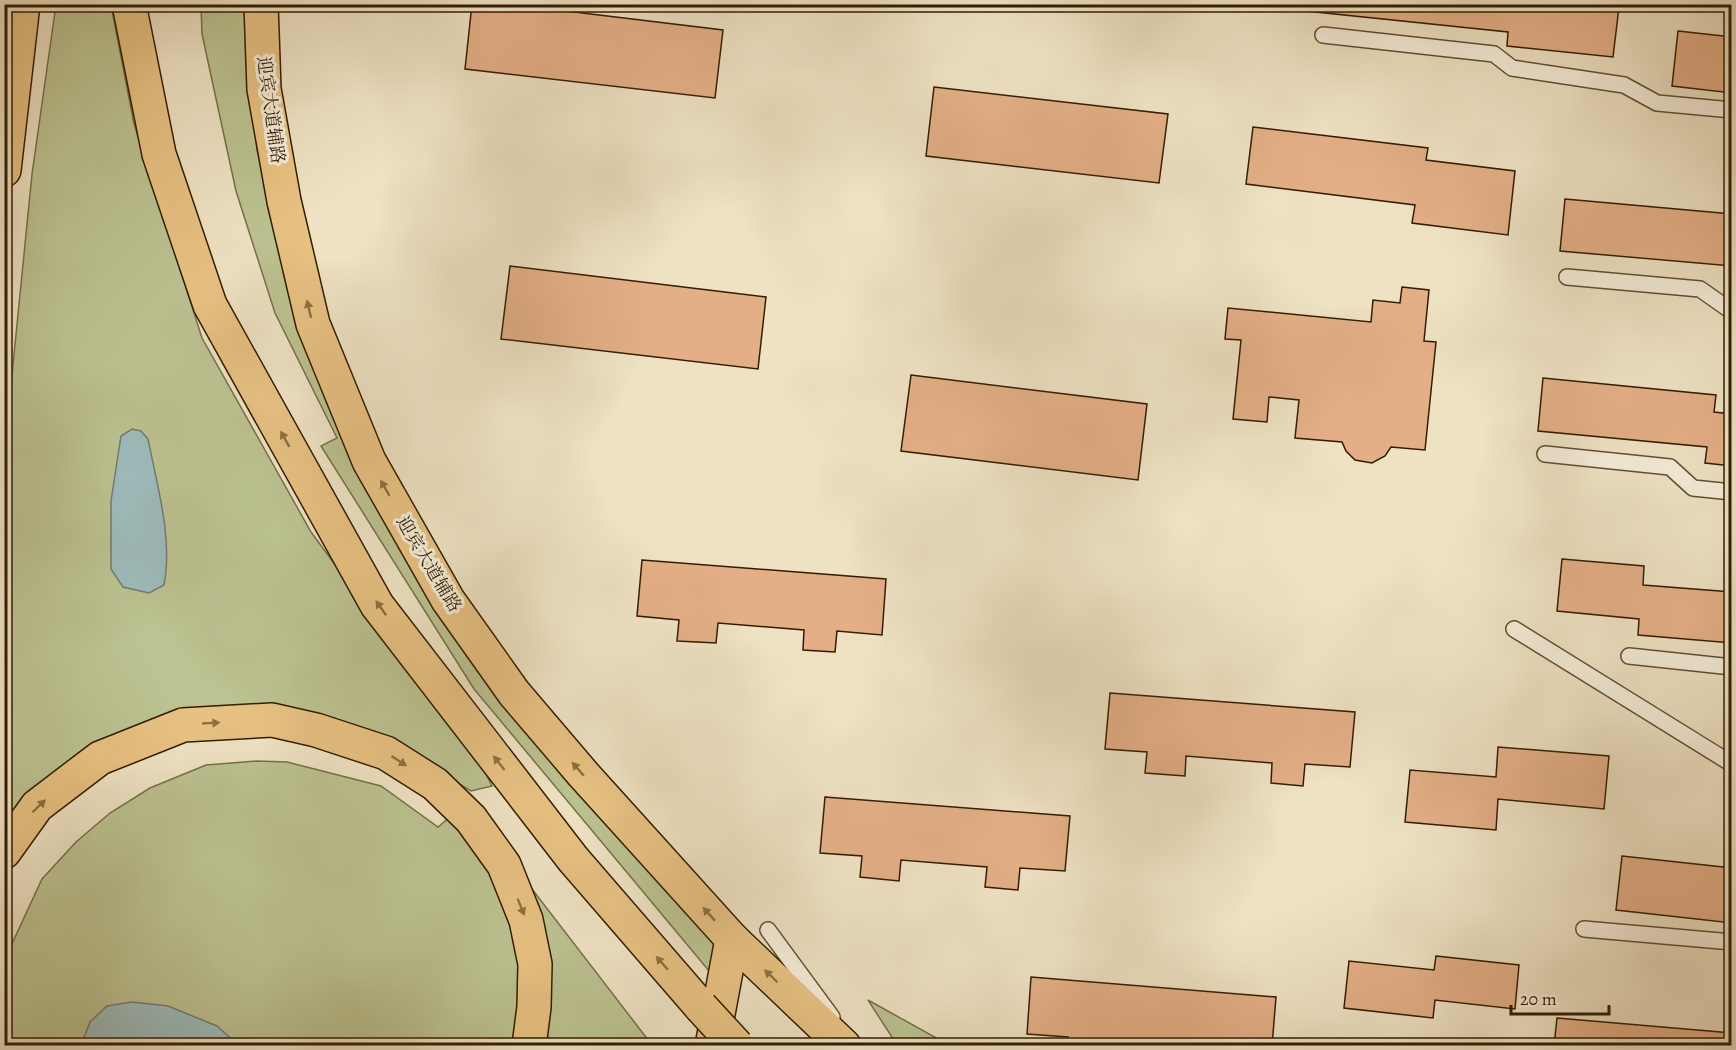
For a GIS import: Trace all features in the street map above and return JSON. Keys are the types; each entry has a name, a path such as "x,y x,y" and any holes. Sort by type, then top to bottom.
{"main road":[{"path":"4,170 23,4"},
{"path":"129,4 159,154 210,305 377,604 573,859 737,1046"},
{"name":"迎宾大道辅路","path":"261,4 264,89 284,201 313,324 369,461 448,600 514,693 583,774 732,939 844,1046"},
{"path":"4,852 37,806 100,758 183,725 272,720 316,730 386,753 435,784 471,819 504,865 526,920 534,964 534,1007 529,1046"},
{"path":"712,1046 732,939"}],"lane":[{"path":"1323,35 1494,54 1512,68 1624,85 1657,103 1731,110"},
{"path":"1567,277 1700,289 1731,309"},
{"path":"1545,454 1670,467 1693,488 1731,492"},
{"path":"1514,629 1731,764"},
{"path":"1629,656 1731,667"},
{"path":"1584,929 1731,942"},
{"path":"768,930 854,1046"}],"green space":[{"path":"56,5 111,5 134,124 202,338 311,532 479,760 492,786 471,791 380,736 171,715 5,830 4,455 32,174"},
{"path":"201,5 247,5 257,150 304,343 343,436 483,678 717,940 715,978 474,689 321,446 337,438 275,313 236,191 202,34"},
{"path":"257,761 287,762 381,786 438,827 466,803 652,1045 5,1046 5,959 42,879 76,842 110,813 150,788 206,765"},
{"path":"868,1000 949,1045 897,1045"}],"water":[{"path":"132,429 141,431 148,439 167,549 164,585 149,593 123,587 111,569 111,501 121,436"},
{"path":"132,1002 168,1006 217,1026 238,1045 81,1045 90,1022 107,1006"}],"building":[{"path":"472,4 508,4 723,30 715,98 465,69"},
{"path":"1307,4 1591,4 1619,7 1613,57 1507,46 1508,32 1306,11"},
{"path":"1678,31 1732,37 1732,93 1672,86"},
{"path":"934,87 1168,114 1159,183 926,156"},
{"path":"1253,127 1428,148 1426,160 1515,171 1508,235 1412,223 1415,205 1246,184"},
{"path":"1565,199 1732,214 1732,266 1560,251"},
{"path":"510,266 766,297 758,369 501,339"},
{"path":"1402,287 1429,290 1424,341 1436,342 1425,450 1391,447 1385,456 1372,463 1355,460 1346,451 1342,442 1295,438 1299,400 1269,397 1267,422 1233,419 1241,340 1225,339 1228,308 1371,322 1373,300 1400,303"},
{"path":"911,375 1147,404 1138,480 901,451"},
{"path":"1543,378 1716,395 1714,412 1732,414 1732,466 1705,463 1707,447 1538,431"},
{"path":"1562,559 1644,566 1643,585 1732,592 1732,643 1638,635 1639,619 1557,611"},
{"path":"642,560 886,579 882,635 837,631 835,652 803,650 804,630 718,623 716,643 677,641 679,620 637,616"},
{"path":"1110,693 1355,712 1350,767 1305,764 1303,786 1271,783 1272,763 1186,756 1185,776 1145,773 1147,752 1105,749"},
{"path":"1498,747 1609,756 1604,809 1498,799 1496,830 1405,822 1410,770 1496,777"},
{"path":"825,797 1070,816 1065,871 1020,868 1018,890 985,887 987,867 901,860 899,881 860,877 862,856 820,853"},
{"path":"1622,856 1732,868 1732,923 1616,910"},
{"path":"1436,956 1519,965 1515,1009 1435,1000 1433,1018 1344,1008 1349,961 1434,970"},
{"path":"1031,977 1276,997 1272,1046 1168,1046 1107,1041 1107,1046 1067,1046 1068,1037 1027,1034"},
{"path":"1557,1018 1732,1033 1732,1046 1554,1046"}]}
